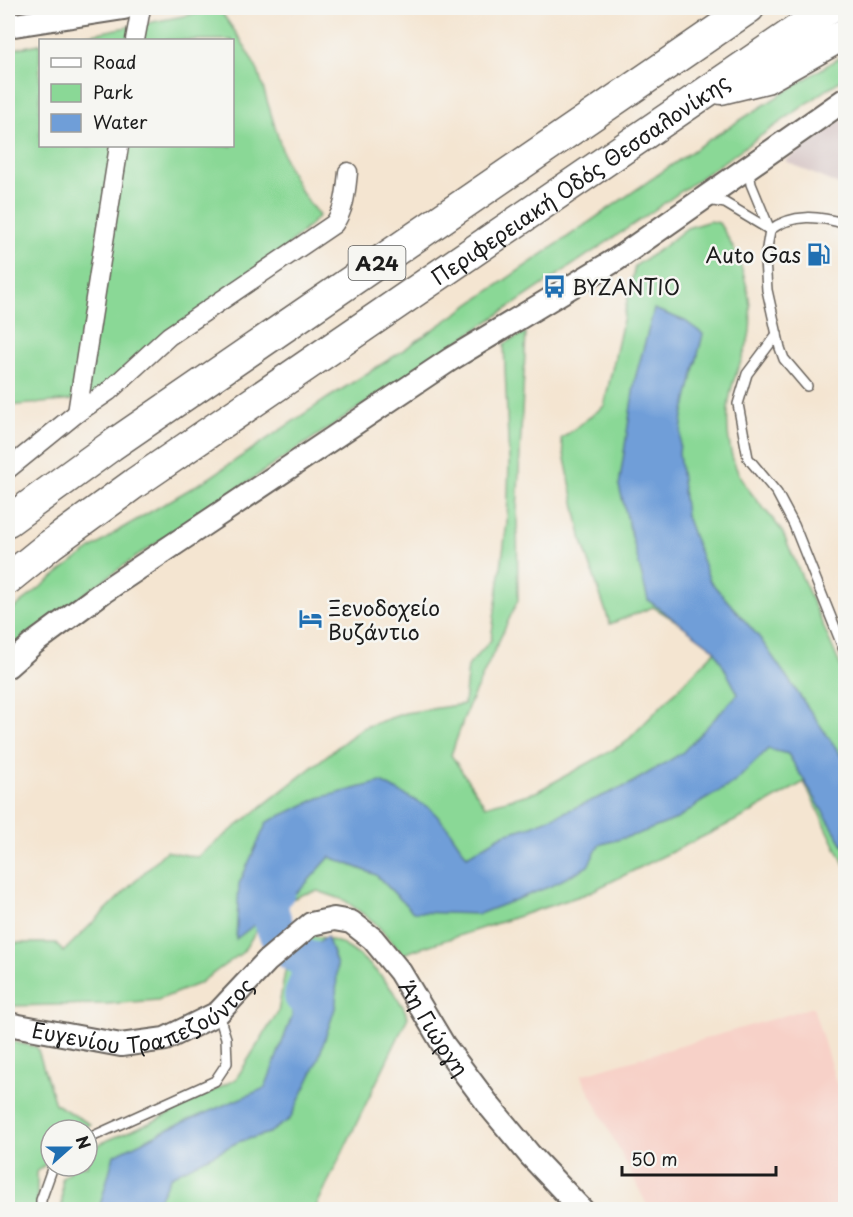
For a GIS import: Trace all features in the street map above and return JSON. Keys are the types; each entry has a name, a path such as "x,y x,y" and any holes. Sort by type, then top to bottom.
{"highway":[{"name":"Περιφερειακή Οδός Θεσσαλονίκης","path":"8,521 111,446 749,8"},
{"name":"Περιφερειακή Οδός Θεσσαλονίκης","path":"8,579 135,483 828,8"},
{"path":"704,93 766,78 846,33"}],"street":[{"path":"8,26 60,12 124,8"},
{"path":"135,39 141,8"},
{"path":"8,666 34,643 103,592 451,359 605,268 846,99"},
{"path":"77,413 119,147"},
{"path":"8,469 77,413 109,391 169,336 334,224 340,216 346,197 348,172"},
{"name":"Άη Γιώργη","path":"267,961 311,924 334,919 351,922 373,939 400,972 442,1044 491,1108 530,1155 582,1209"},
{"name":"Ευγενίου Τραπεζούντος","path":"8,1024 121,1045 165,1039 218,1012 267,961"}],"lane":[{"path":"754,164 749,172 751,184 770,230 766,245 765,272 777,334 784,359 807,386"},
{"path":"692,207 710,199 725,203 770,230"},
{"path":"770,230 788,219 806,217 823,218 846,224"},
{"path":"777,334 747,374 738,404 748,458 777,493 794,525 846,655"},
{"path":"99,1134 215,1081 227,1063 226,1038 218,1012"},
{"path":"41,1209 41,1200 49,1178"}],"shaded area":[{"path":"845,117 845,188 785,161"},
{"path":"813,1007 845,1111 845,1209 649,1209 581,1075"}],"green space":[{"path":"219,9 241,40 258,71 286,163 300,190 319,216 288,246 97,398 8,406 8,50 39,44 39,147 234,147 234,39 66,39"},
{"path":"845,54 845,77 643,218 140,554 8,651 8,613 70,564 119,530 209,478 393,357 704,143"},
{"path":"710,221 719,223 733,247 744,274 750,303 749,338 729,401 728,429 732,456 747,487 782,531 845,674 845,866 804,782 743,817 586,894 403,954 374,922 344,900 318,891 304,894 270,909 243,952 198,984 158,1000 106,1004 8,1006 8,943 56,943 63,952 166,851 197,857 362,728 405,713 464,704 468,666 491,640 507,523 509,463 504,344 526,332 517,513 518,600 468,707 451,755 485,806 536,792 625,743 719,647 653,607 610,624 582,541 561,439 604,406 635,266 687,228"},
{"path":"304,934 336,941 361,957 380,975 396,995 408,1017 315,1209 62,1210 62,1178 99,1178 99,1145 101,1143 159,1119 236,1079 278,1012 287,960"},
{"path":"8,1041 37,1047 55,1104 80,1118 39,1118 37,1209 8,1209"}],"water":[{"path":"654,309 685,321 703,334 683,416 679,453 686,516 710,581 759,637 845,761 845,848 788,754 768,749 735,782 677,819 638,834 599,845 588,866 551,886 479,914 413,912 376,875 330,857 301,889 236,939 239,884 267,822 319,798 381,782 430,808 448,828 467,856 504,834 532,826 628,785 682,753 738,694 714,649 648,600 619,486 635,379"},
{"path":"327,936 337,965 336,1005 317,1063 290,1119 269,1133 238,1142 171,1176 154,1209 99,1209 114,1155 170,1128 265,1088 292,1016 292,961"}],"waterway":[{"path":"282,866 274,882 277,889 268,904 273,923 286,946 301,957 311,959 309,979 303,996"}],"place":[{"name":"Auto Gas","path":"819,254"},
{"name":"ΒΥΖΑΝΤΙΟ","path":"554,286"},
{"name":"Ξενοδοχείο Βυζάντιο","path":"310,619"}]}
